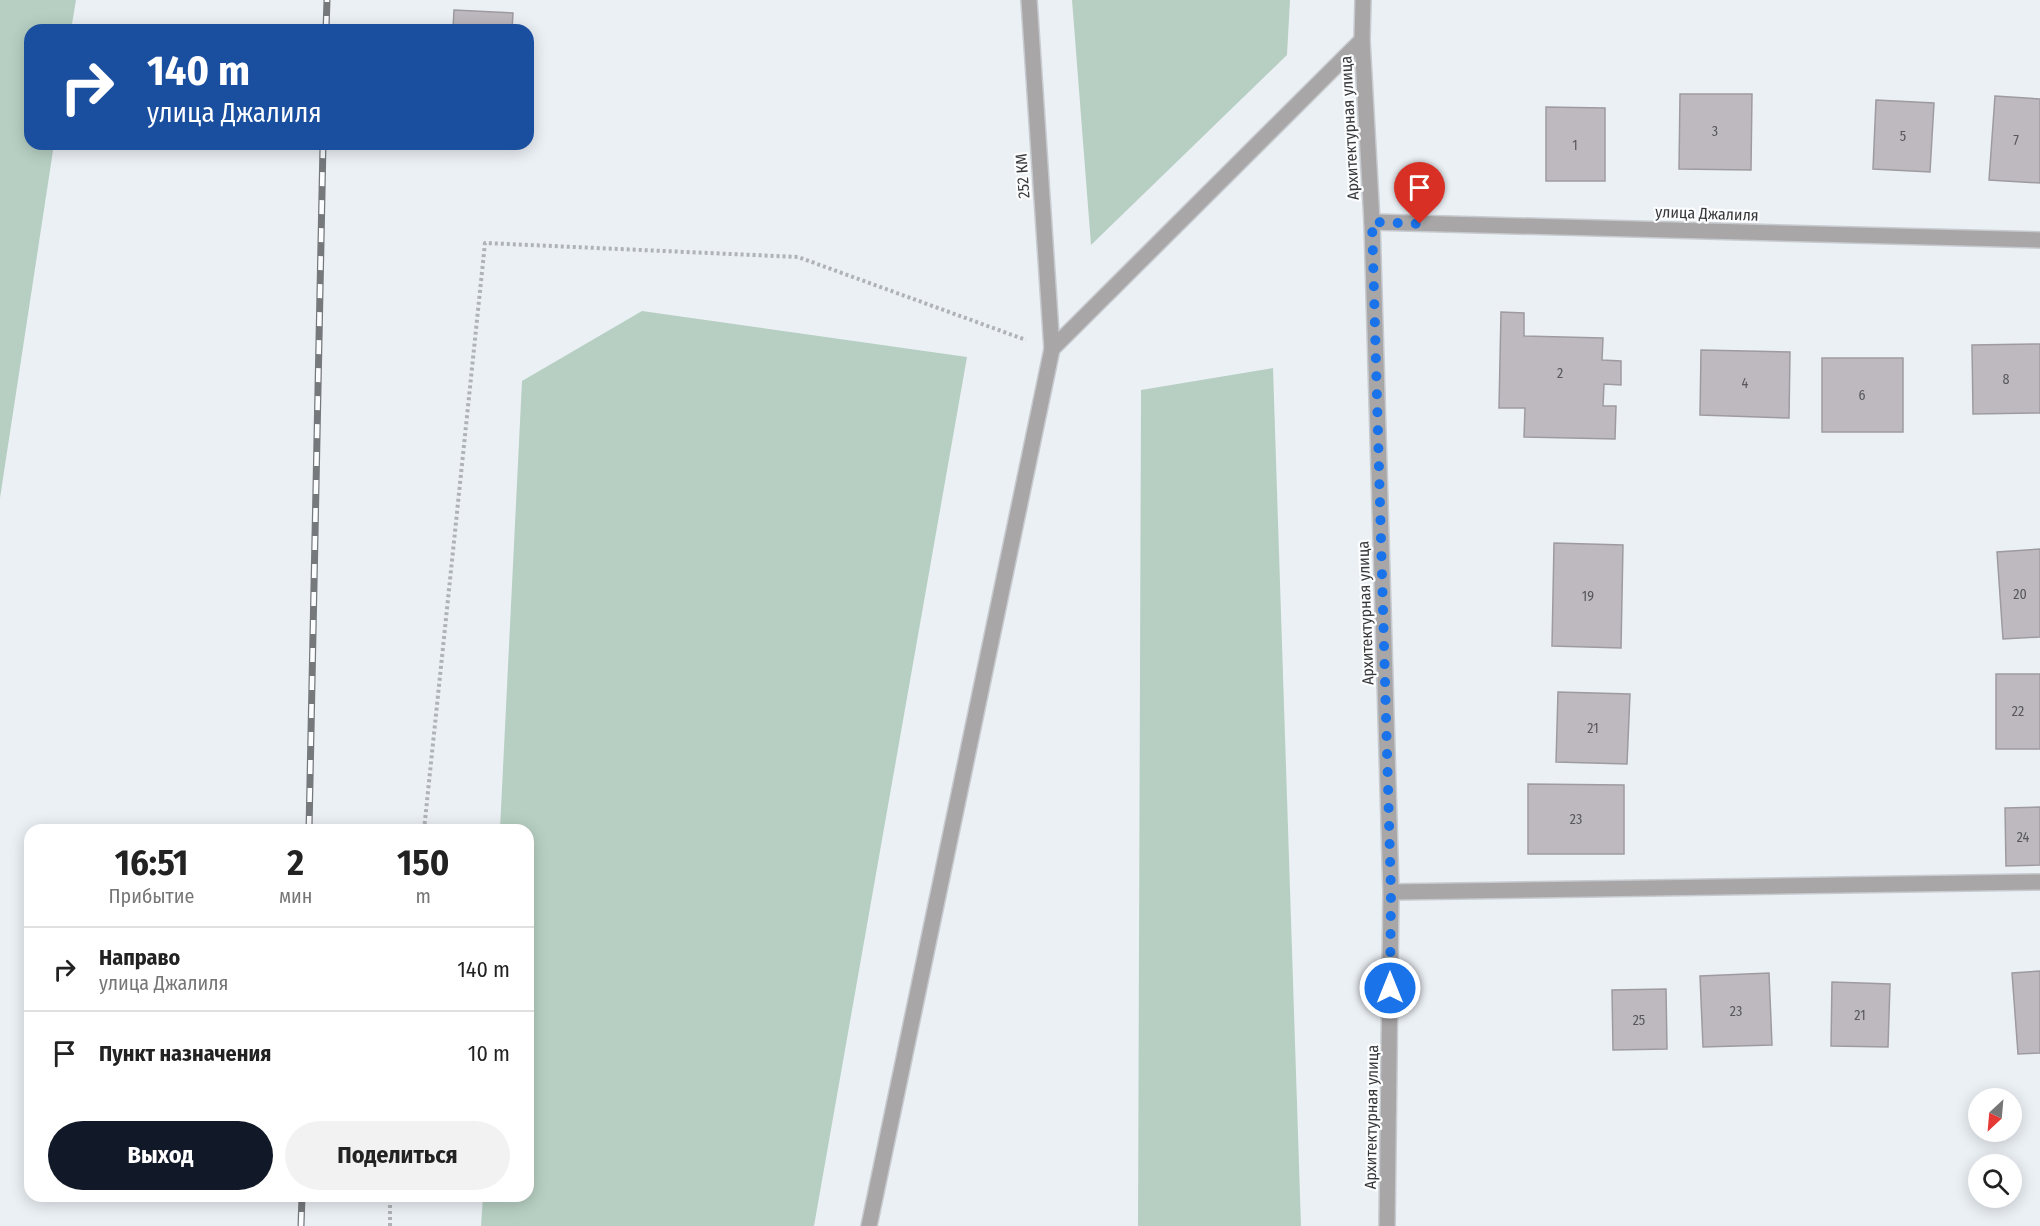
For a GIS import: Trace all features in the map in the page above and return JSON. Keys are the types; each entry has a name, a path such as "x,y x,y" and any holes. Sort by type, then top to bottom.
{"street":[{"name":"252 КМ","path":"869,1226 1052,349 1029,0"},
{"name":"Архитектурная улица","path":"1364,0 1362,40 1372,222 1391,892 1387,1226"},
{"path":"1052,349 1362,40"},
{"name":"улица Джалиля","path":"1372,222 2040,240"},
{"path":"1391,892 2040,882"}],"path":[{"path":"424,824 485,243 798,258 1052,349"},
{"path":"390,1202 390,1226"}],"green space":[{"path":"0,0 76,0 72,24 24,24 24,150 53,150 0,498"},
{"path":"1072,0 1290,0 1287,55 1091,245"},
{"path":"642,311 967,357 814,1226 481,1226 483,1202 534,1202 534,824 500,824 522,381"},
{"path":"1273,368 1301,1226 1138,1226 1141,390"}],"building":[{"path":"454,10 513,13 512,24 453,24"},
{"path":"1680,94 1752,94 1751,170 1679,169"},
{"path":"1995,96 2040,99 2040,183 1989,180"},
{"path":"1876,100 1934,103 1930,172 1873,169"},
{"path":"1546,107 1605,108 1605,181 1546,181"},
{"path":"1501,312 1524,313 1524,336 1603,338 1602,360 1621,361 1621,385 1604,384 1603,406 1616,406 1615,439 1524,437 1525,408 1499,408"},
{"path":"2040,344 2040,413 1973,414 1972,345"},
{"path":"1701,350 1790,352 1789,418 1700,415"},
{"path":"1822,358 1903,358 1903,432 1822,432"},
{"path":"1554,543 1623,545 1621,648 1552,646"},
{"path":"2040,549 2040,637 2003,639 1997,552"},
{"path":"1996,674 2040,674 2040,749 1996,749"},
{"path":"1558,692 1630,694 1627,764 1556,762"},
{"path":"1528,784 1624,785 1624,854 1528,854"},
{"path":"2040,807 2040,865 2006,866 2005,808"},
{"path":"2040,971 2040,1053 2018,1054 2012,973"},
{"path":"1769,973 1772,1045 1703,1047 1700,976"},
{"path":"1832,982 1890,984 1888,1047 1831,1046"},
{"path":"1666,989 1667,1049 1613,1050 1612,990"}],"railway":[{"path":"326,24 327,0"},
{"path":"309,824 323,150"},
{"path":"301,1226 302,1202"}],"route":[{"path":"1390,988 1391,892 1372,222 1420,224"}]}
